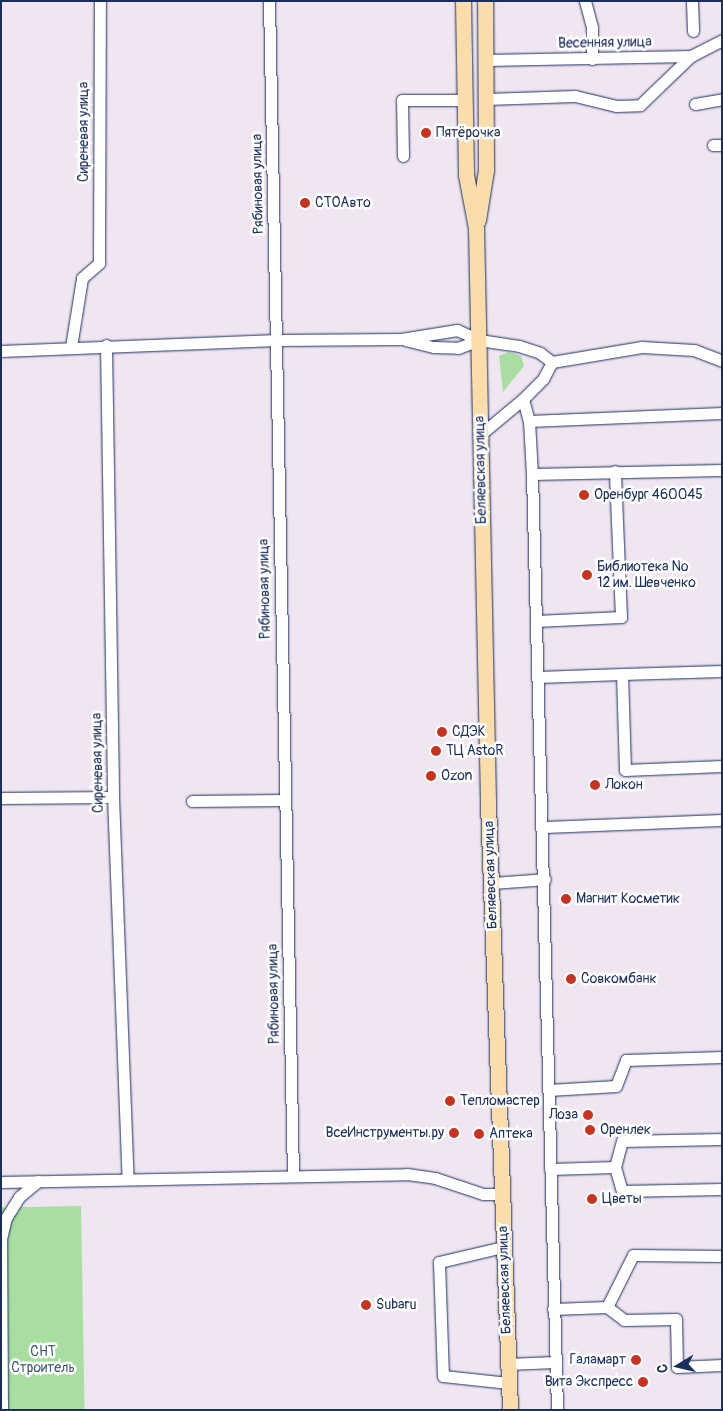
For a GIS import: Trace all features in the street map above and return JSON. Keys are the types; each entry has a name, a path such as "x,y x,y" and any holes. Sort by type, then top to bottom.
{"main road":[{"path":"464,1 466,175 476,228"},
{"path":"476,228 486,170 485,1"},
{"name":"Беляевская улица","path":"476,228 491,883 510,1410"}],"street":[{"name":"Сиреневая улица","path":"72,347 82,278 99,264 100,1"},
{"name":"Рябиновая улица","path":"269,1 293,1176"},
{"path":"585,1 592,27 592,59"},
{"path":"692,1 693,31"},
{"name":"Весенняя улица","path":"486,60 691,56 722,40"},
{"path":"486,99 575,96 616,106 640,106 691,56"},
{"path":"695,104 722,99"},
{"path":"403,156 402,100 466,100"},
{"path":"1,351 106,345 277,340 401,339 457,330 479,340 519,346 540,353 552,362 642,346 694,350 722,361"},
{"path":"401,339 434,347 458,348 479,340"},
{"name":"Сиреневая улица","path":"106,345 113,798 128,1180"},
{"path":"481,434 523,399 543,379 552,362"},
{"path":"523,399 529,421 532,474 544,827 553,1309 557,1410"},
{"path":"529,421 722,414"},
{"path":"532,474 722,470"},
{"path":"536,621 621,617 615,471"},
{"path":"538,676 722,670"},
{"path":"622,674 625,770 722,766"},
{"path":"1,798 113,798"},
{"path":"192,801 284,800"},
{"path":"544,827 722,820"},
{"path":"491,883 545,879"},
{"path":"549,1090 616,1086 626,1060 722,1057"},
{"path":"722,1139 622,1142 615,1168 622,1191 722,1189"},
{"path":"550,1169 615,1168"},
{"path":"1,1182 407,1174 435,1178 483,1194 502,1194"},
{"path":"2,1410 1,1239 6,1218 19,1197 38,1181"},
{"path":"503,1247 439,1262 443,1376 509,1383"},
{"path":"607,1307 633,1255 722,1256"},
{"path":"553,1309 607,1307 624,1320 676,1319 677,1367 722,1365"},
{"path":"508,1364 555,1362"}],"green space":[{"path":"509,352 521,356 524,366 503,392 499,356"},
{"name":"СНТ Строитель","path":"81,1206 85,1410 5,1410 1,1207"}],"place":[{"name":"Пятёрочка","path":"426,133"},
{"name":"СТОАвто","path":"305,203"},
{"name":"Оренбург 460045","path":"584,495"},
{"name":"Библиотека № 12 им. Шевченко","path":"587,575"},
{"name":"СДЭК","path":"442,732"},
{"name":"ТЦ AstoR","path":"436,751"},
{"name":"Ozon","path":"431,776"},
{"name":"Локон","path":"595,785"},
{"name":"Магнит Косметик","path":"566,899"},
{"name":"Совкомбанк","path":"571,979"},
{"name":"Тепломастер","path":"450,1101"},
{"name":"Лоза","path":"588,1115"},
{"name":"Оренлек","path":"590,1130"},
{"name":"ВсеИнструменты.ру","path":"454,1133"},
{"name":"Аптека","path":"479,1134"},
{"name":"Цветы","path":"592,1199"},
{"name":"Subaru","path":"366,1305"},
{"name":"Галамарт","path":"636,1360"},
{"name":"Вита Экспресс","path":"643,1382"}]}
